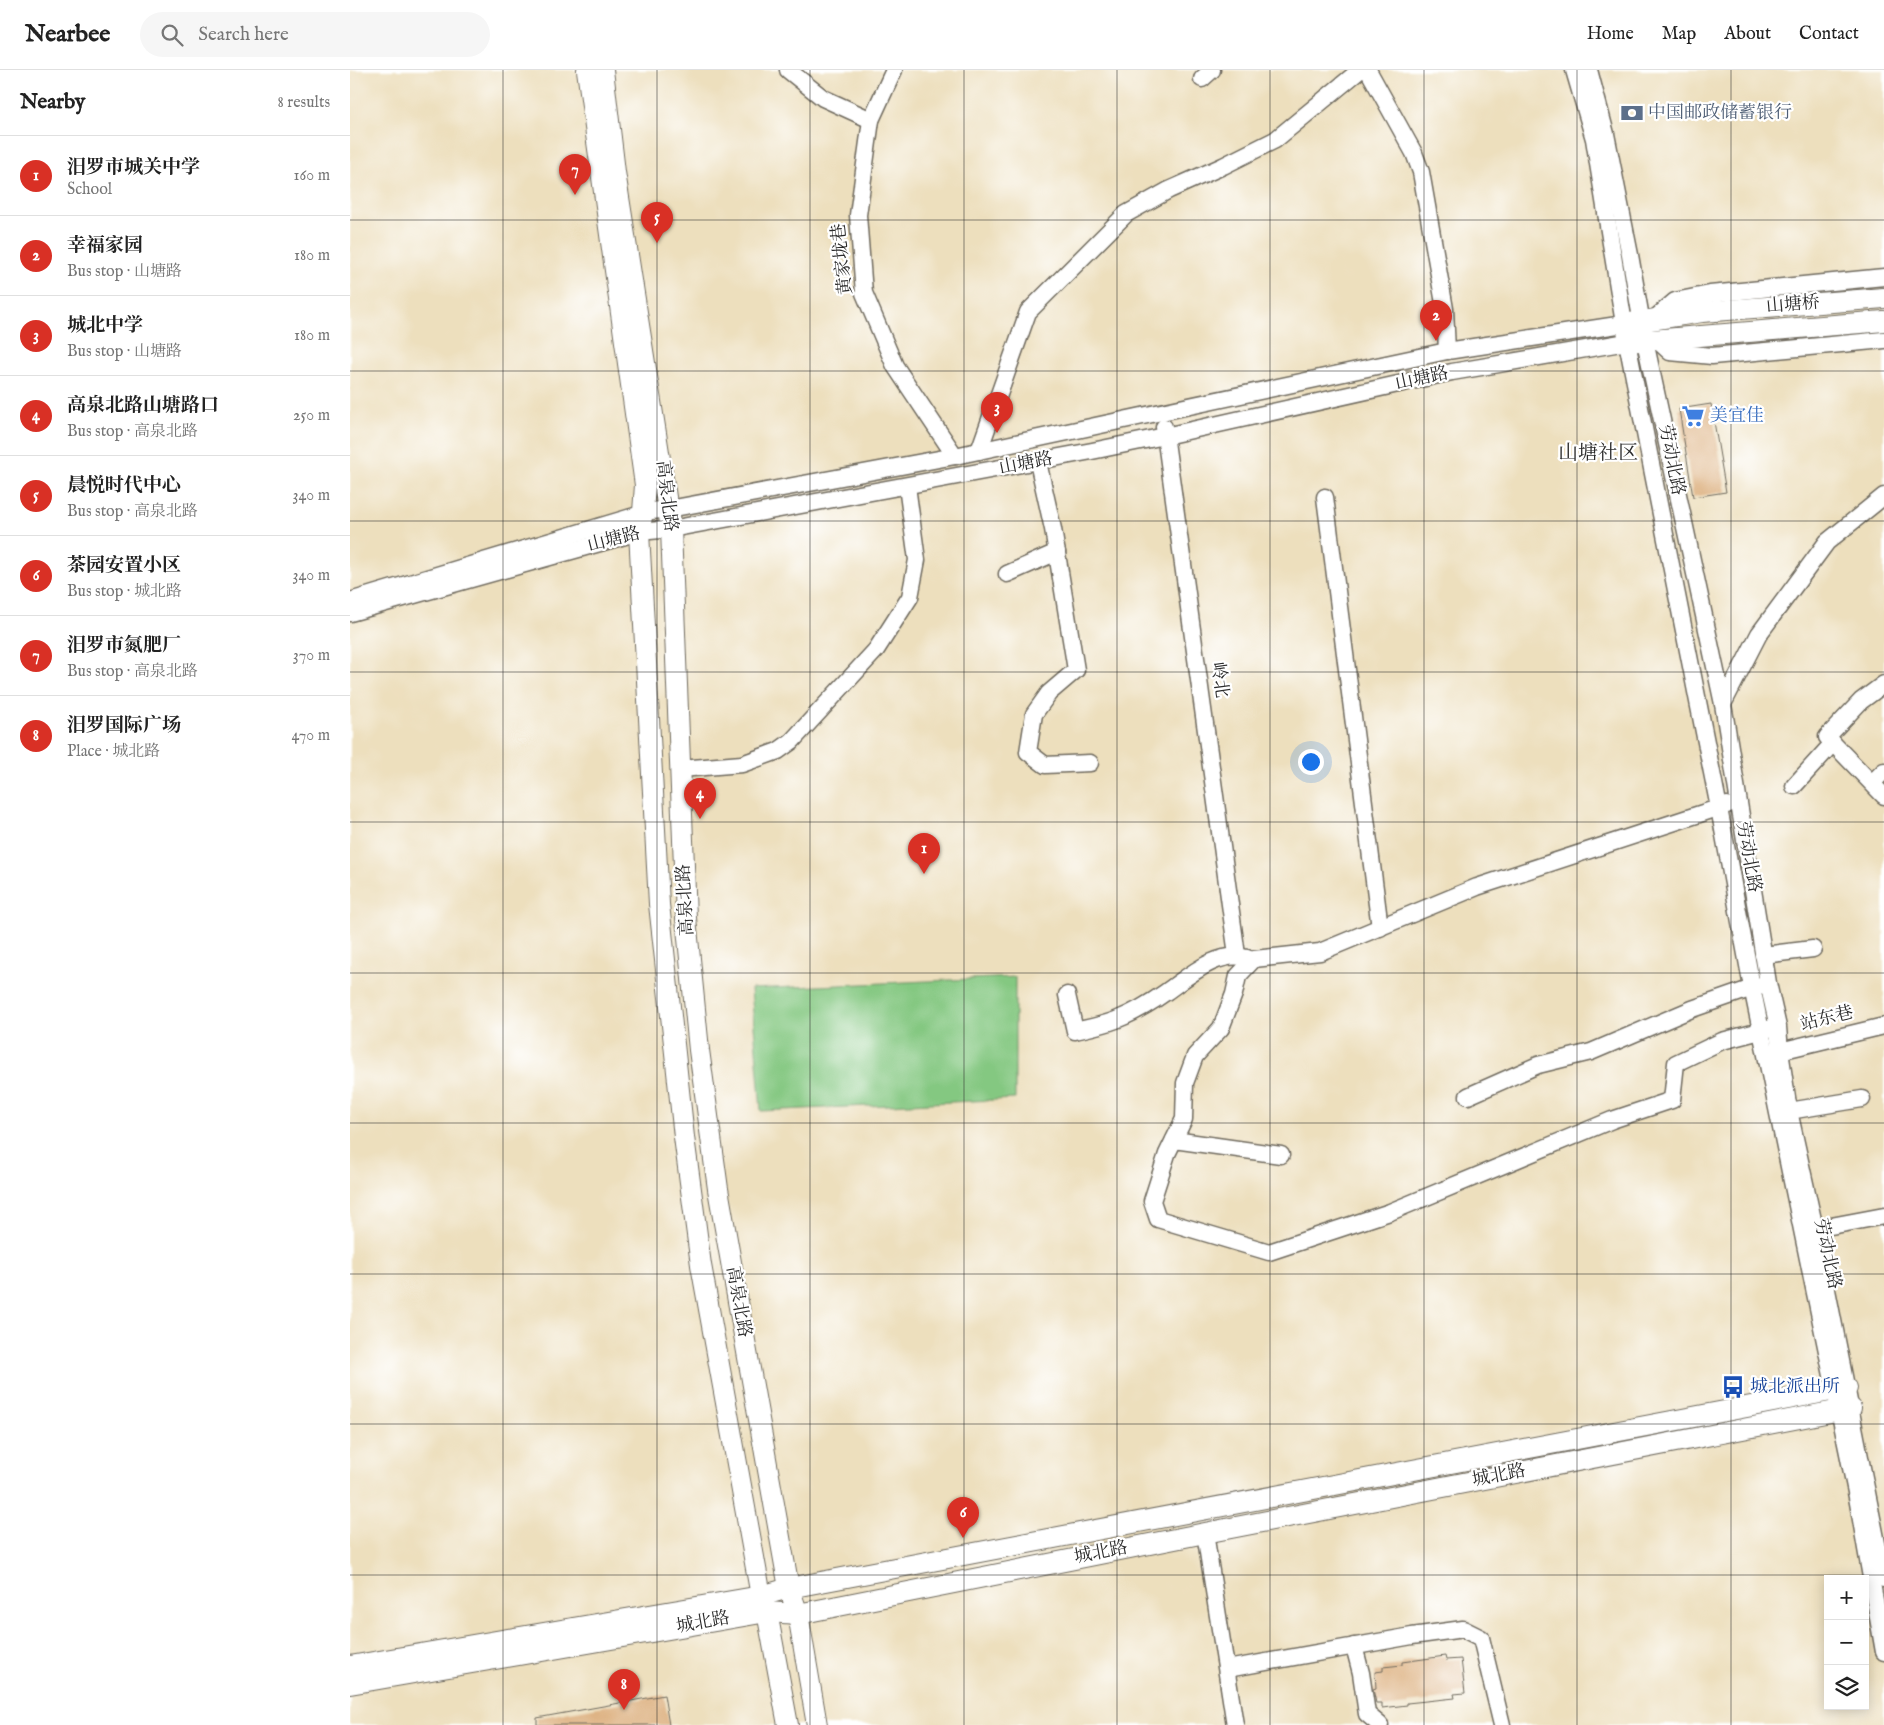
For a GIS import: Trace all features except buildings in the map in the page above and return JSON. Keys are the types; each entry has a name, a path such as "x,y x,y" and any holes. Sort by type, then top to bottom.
{"main road":[{"name":"高泉北路","path":"587,70 646,485 643,512 638,532 659,904 684,1137 701,1265 788,1725"},
{"name":"高泉北路","path":"602,70 615,172 670,519 686,918 699,1050 718,1189 789,1588 798,1614 817,1725"},
{"name":"山塘桥","path":"1702,312 1884,298"},
{"name":"山塘路","path":"1641,331 1702,312"},
{"name":"山塘桥","path":"1707,336 1884,321"},
{"name":"山塘路","path":"1641,331 1707,336"},
{"name":"城北路","path":"350,1684 764,1604 789,1588 1841,1389"},
{"name":"城北路","path":"350,1666 764,1604 798,1614 1844,1409"}],"street":[{"path":"788,70 822,98 871,120"},
{"name":"黄家垅巷","path":"894,70 871,120 858,216 864,292 895,366 955,456"},
{"path":"979,451 1028,312 1126,214 1169,190 1275,140 1360,70"},
{"path":"1368,70 1414,153 1421,172 1444,309 1447,351"},
{"name":"劳动北路","path":"1574,70 1594,140 1641,331 1723,704 1763,955 1760,985 1761,1031 1841,1389"},
{"name":"劳动北路","path":"1589,70 1606,134 1630,255 1719,808 1760,985 1778,1027 1789,1111 1815,1229 1857,1497 1884,1652"},
{"path":"1884,277 1710,294 1675,301 1641,331 1670,352 1712,356 1884,340"},
{"name":"山塘路","path":"350,601 643,512 670,519 907,486 1165,436 1641,331"},
{"name":"山塘路","path":"350,613 638,532 670,519 955,456 1447,351 1641,331"},
{"name":"岭北","path":"1163,411 1237,955"},
{"path":"1038,462 1057,552 1076,670 1049,693 1034,714 1028,752 1046,765 1090,763"},
{"path":"680,768 742,764 778,751 792,741 876,650 910,597 917,560 907,486"},
{"path":"1723,704 1759,634 1827,542 1884,496"},
{"path":"1325,497 1380,928"},
{"path":"1007,574 1057,552"},
{"path":"1884,684 1861,701 1827,737 1884,796"},
{"path":"1794,786 1833,743"},
{"path":"1872,783 1884,771"},
{"path":"1067,995 1075,1032 1116,1020 1165,993 1183,978 1226,957 1237,955 1254,959 1320,952 1477,887 1739,800"},
{"path":"1763,955 1813,949"},
{"path":"1254,959 1238,976 1234,994 1221,1028 1195,1056 1185,1083 1184,1119 1167,1154 1152,1201 1158,1219 1269,1252 1390,1212 1612,1120 1672,1100 1676,1063 1722,1041 1778,1027"},
{"path":"1468,1096 1538,1065 1592,1052 1692,1009 1760,985"},
{"name":"站东巷","path":"1780,1051 1884,1026"},
{"path":"1789,1111 1862,1099"},
{"path":"1174,1140 1281,1155"},
{"path":"1815,1229 1884,1216"},
{"name":"劳动北路","path":"1844,1409 1884,1579"},
{"path":"1205,1533 1236,1725"},
{"path":"1227,1669 1463,1628 1482,1638 1502,1725"},
{"path":"1354,1646 1361,1673 1367,1714 1380,1725"}],"green space":[{"path":"1015,977 1015,1099 761,1111 751,989"}],"place":[{"name":"中国邮政储蓄银行","path":"1632,113"},
{"name":"汨罗市氮肥厂","path":"575,195"},
{"name":"晨悦时代中心","path":"657,243"},
{"name":"幸福家园","path":"1436,341"},
{"name":"美宜佳","path":"1693,416"},
{"name":"城北中学","path":"997,433"},
{"name":"高泉北路山塘路口","path":"700,819"},
{"name":"汨罗市城关中学","path":"924,874"},
{"name":"城北派出所","path":"1733,1387"},
{"name":"茶园安置小区","path":"963,1538"},
{"name":"汨罗国际广场","path":"624,1710"}],"district":[{"name":"山塘社区","path":"1598,453"}]}
